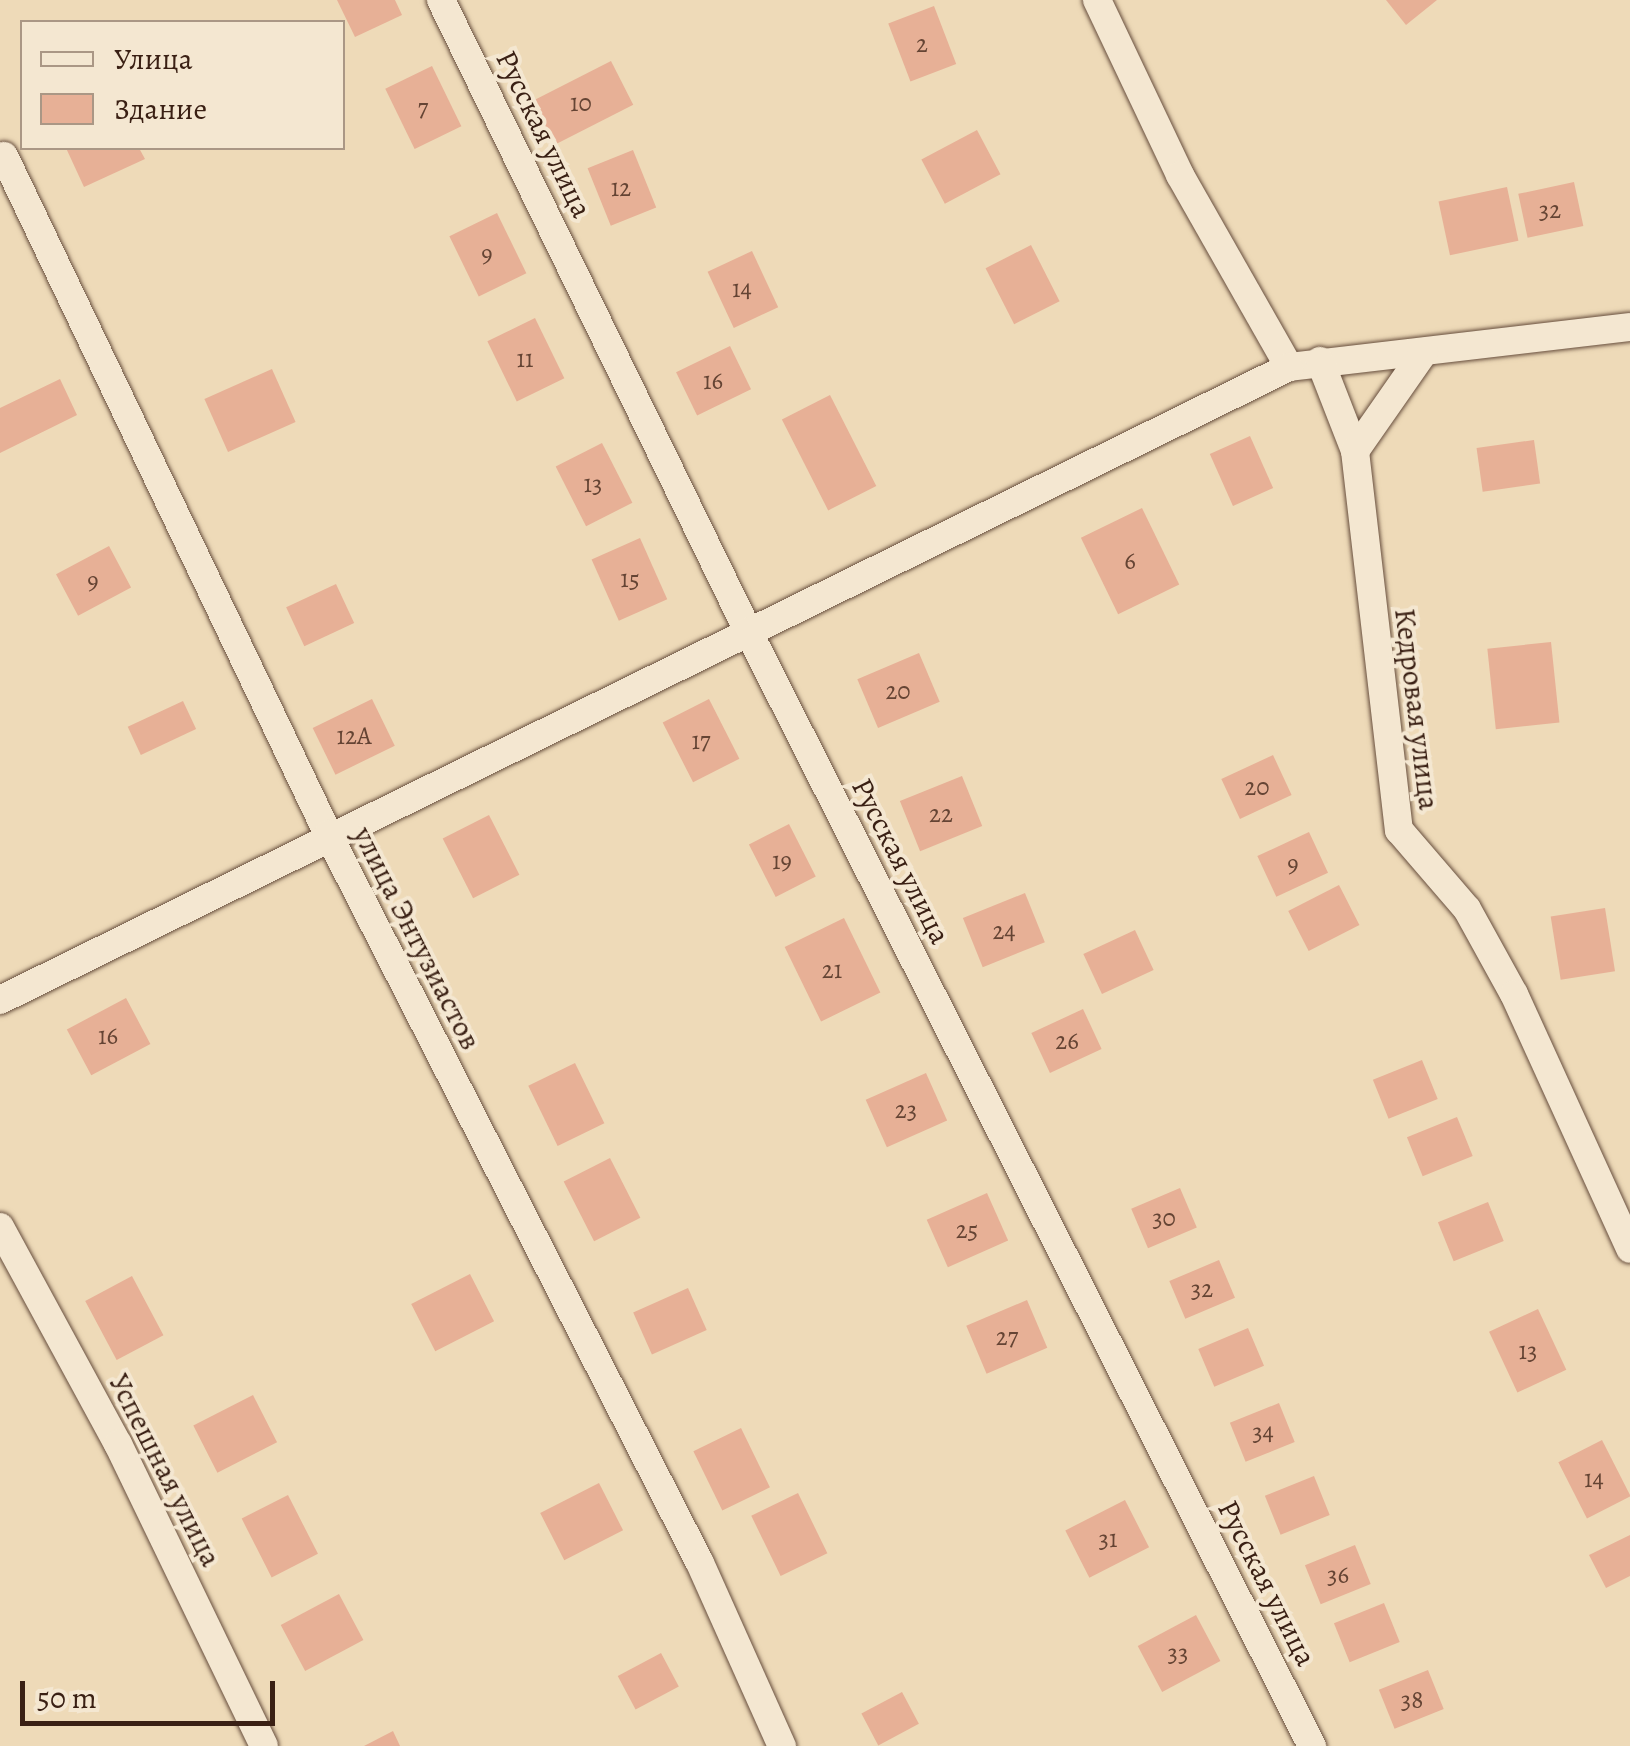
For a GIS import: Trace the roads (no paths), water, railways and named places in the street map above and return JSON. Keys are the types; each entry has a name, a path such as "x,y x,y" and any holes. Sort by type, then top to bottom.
{"street":[{"name":"Русская улица","path":"441,0 748,631 1312,1746"},
{"path":"1098,0 1180,175 1289,367"},
{"name":"улица Энтузиастов","path":"4,156 328,834 700,1563 782,1746"},
{"path":"0,1000 328,834 1289,367 1630,327"},
{"path":"1355,451 1424,352"},
{"name":"Кедровая улица","path":"1320,361 1355,451 1399,830 1467,909 1514,994 1630,1249"},
{"name":"Успешная улица","path":"0,1228 118,1444 264,1746"}]}
